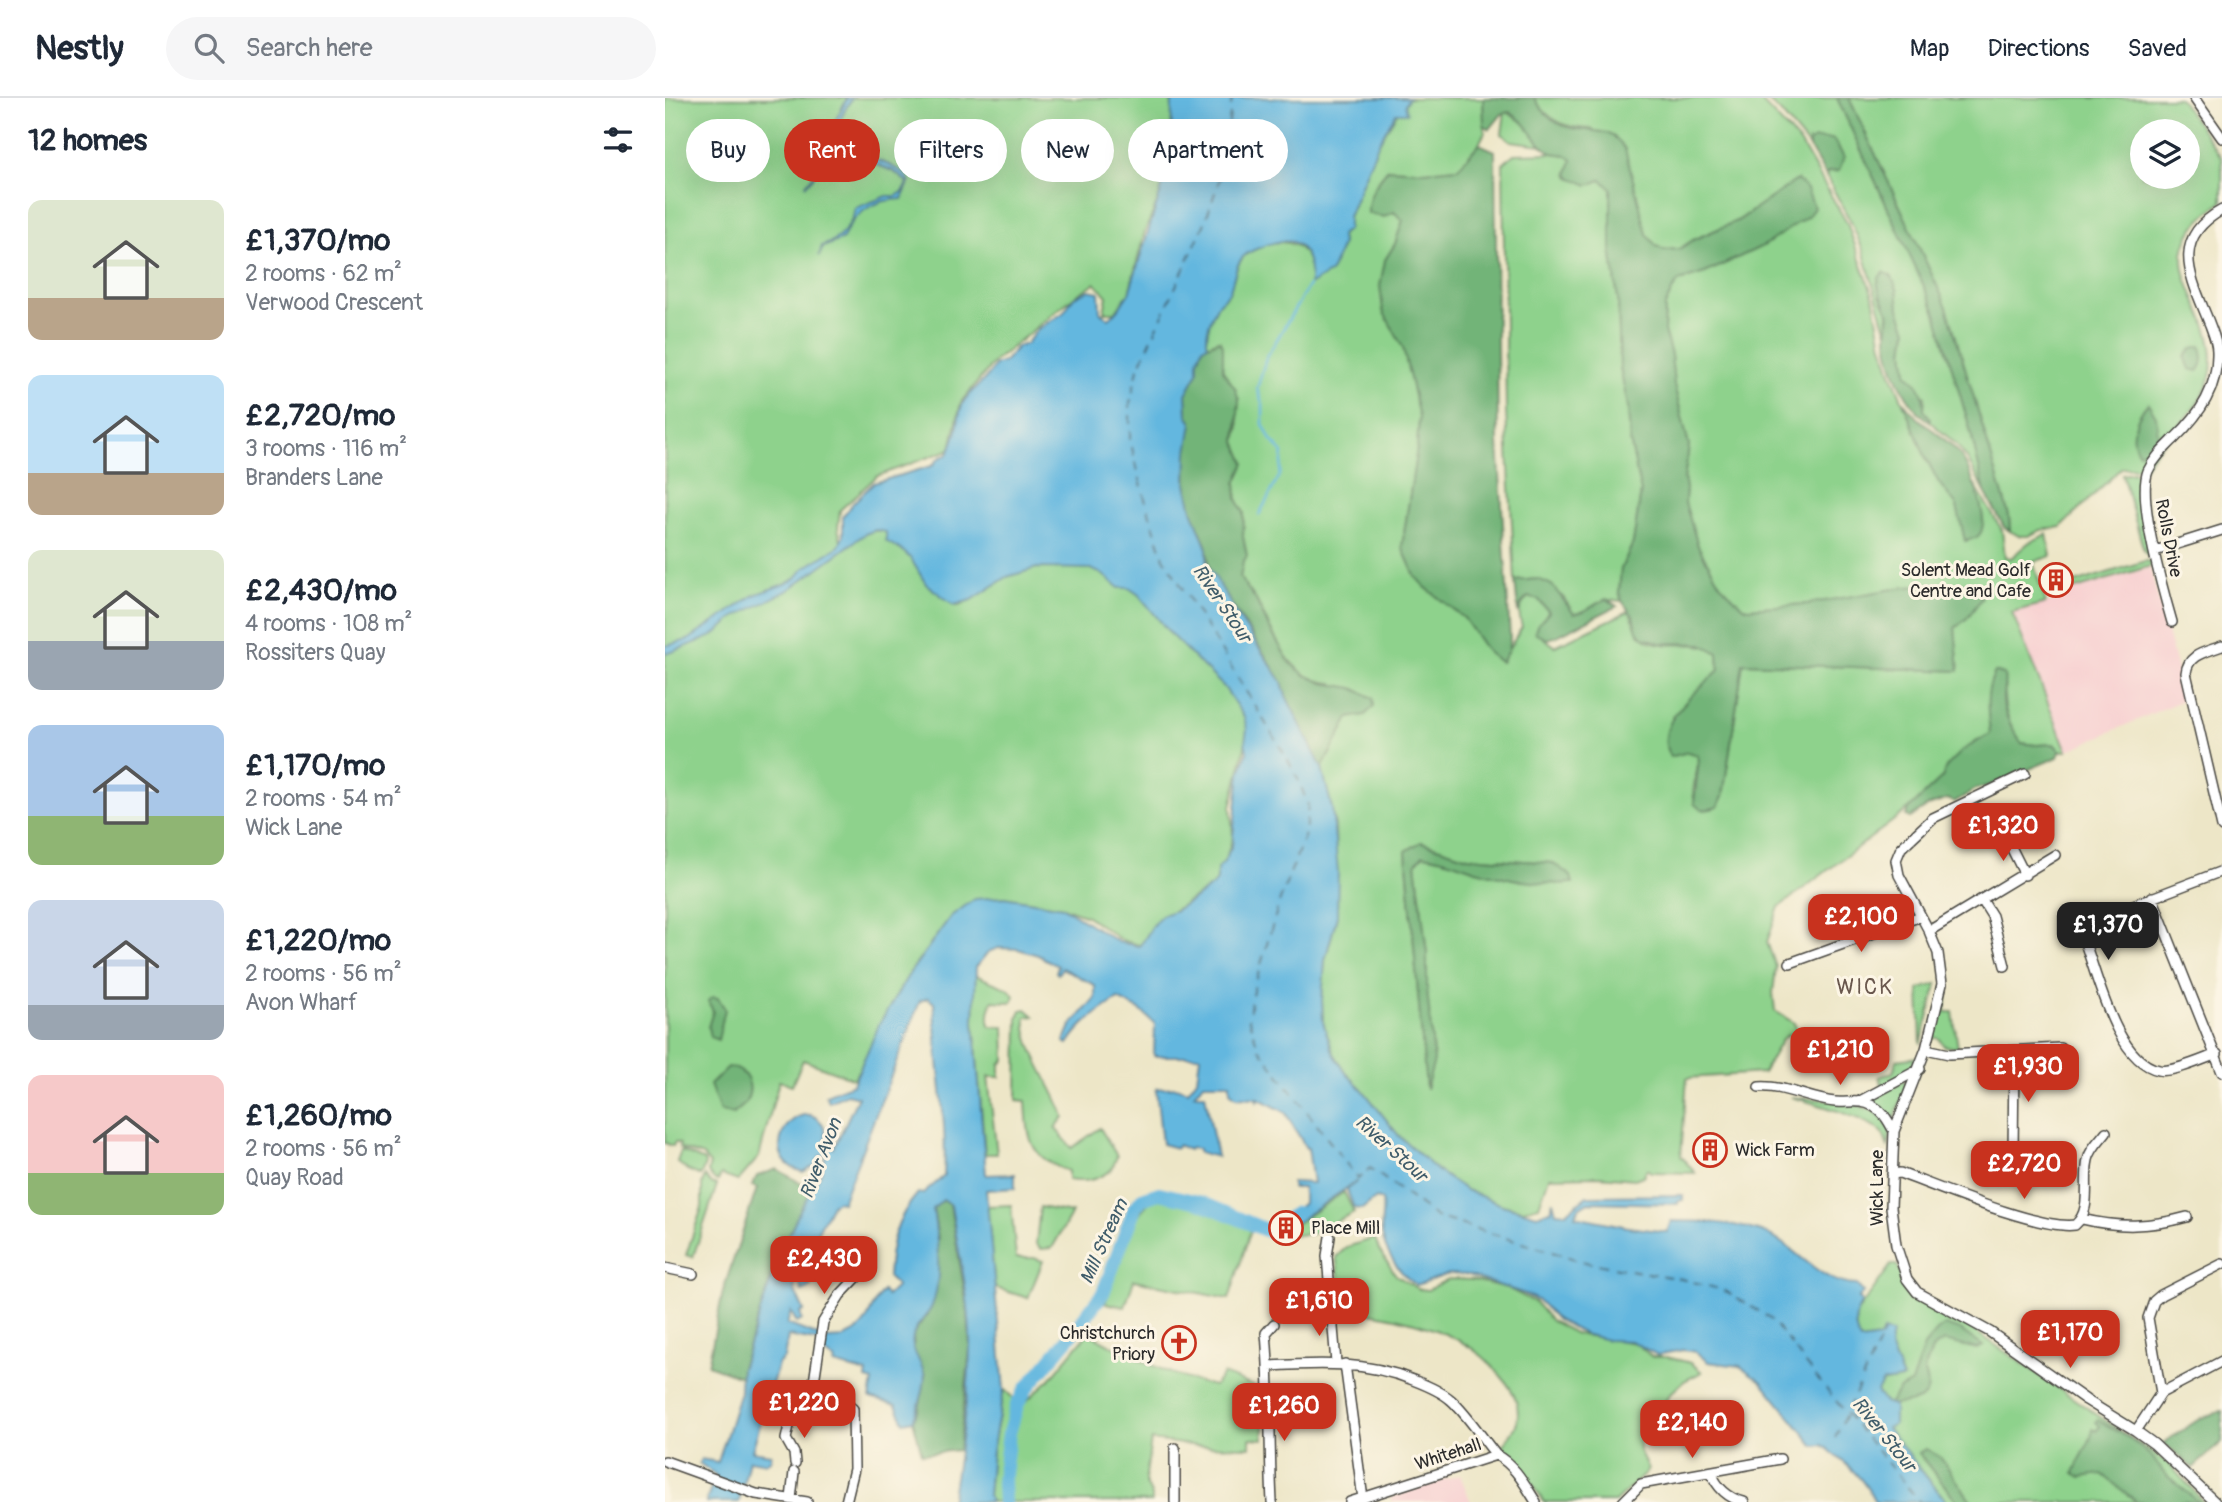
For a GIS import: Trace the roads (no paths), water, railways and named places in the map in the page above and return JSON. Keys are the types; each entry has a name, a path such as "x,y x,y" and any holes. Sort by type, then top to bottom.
{"street":[{"path":"2194,98 2222,138"},
{"name":"Rolls Drive","path":"2172,622 2144,502 2147,473 2161,452 2201,410 2211,393 2217,370 2217,346 2190,277 2189,256 2191,242 2198,230 2208,218 2222,210"},
{"path":"2155,551 2222,530"},
{"path":"2222,646 2192,657 2186,673 2222,827"},
{"name":"Wick Lane","path":"2025,774 1933,818 1901,848 1896,860 1899,875 1938,953 1942,984 1920,1069 1894,1131 1893,1236 1913,1288 1990,1332 2086,1400 2136,1431 2154,1444 2215,1502"},
{"path":"1996,842 2020,832"},
{"path":"2007,839 2025,875"},
{"path":"1929,931 2055,855"},
{"path":"2217,1054 2167,1071 2157,1070 2129,1049 2111,1030 2085,943 2085,934 2094,920 2222,871"},
{"path":"2152,897 2222,1072"},
{"path":"1982,900 1992,916 2005,966"},
{"path":"1790,963 1921,916"},
{"path":"1926,1049 1949,1054 2060,1048"},
{"path":"2013,1156 2014,1052"},
{"path":"1759,1087 1772,1086 1835,1102 1860,1101 1920,1069"},
{"name":"Wick Lane","path":"1860,1101 1881,1111 1894,1131"},
{"path":"1892,1174 1900,1173 2030,1218 2067,1226 2075,1225 2084,1213 2087,1162 2106,1132"},
{"path":"2082,1219 2111,1225 2145,1226 2187,1217"},
{"path":"1330,1237 1327,1256 1363,1499"},
{"path":"2161,1393 2148,1318 2149,1310 2161,1295 2222,1264"},
{"path":"665,1268 693,1274"},
{"path":"846,1502 854,1469 855,1416 853,1409 847,1404 819,1395 814,1382 825,1319 840,1296 862,1272"},
{"path":"1272,1502 1266,1334 1274,1324"},
{"path":"2136,1431 2161,1393 2222,1361"},
{"path":"1269,1366 1341,1364 1393,1372 1429,1386 1452,1401 1496,1455"},
{"path":"794,1403 798,1388"},
{"path":"791,1499 795,1453 786,1439 792,1413"},
{"path":"1175,1448 1175,1502"},
{"name":"Whitehall","path":"1350,1502 1496,1455 1514,1468 1536,1502"},
{"path":"1626,1501 1641,1484 1780,1459"},
{"path":"665,1461 744,1490 807,1502"},
{"path":"1711,1472 1722,1491 1733,1499 1744,1502"}],"water":[{"path":"847,98 852,98 841,119 836,119"},
{"name":"River Stour","path":"1172,98 1409,98 1405,104 1407,113 1396,113 1378,144 1348,217 1348,229 1341,235 1342,245 1331,272 1309,285 1307,258 1300,247 1288,241 1267,245 1245,255 1238,265 1228,294 1213,314 1208,330 1208,345 1203,347 1198,361 1198,372 1186,394 1187,415 1192,423 1187,452 1186,484 1192,510 1207,549 1207,563 1239,618 1282,682 1286,696 1322,768 1332,808 1338,872 1337,916 1325,960 1322,1000 1323,1022 1333,1052 1346,1073 1399,1136 1439,1172 1466,1190 1502,1205 1537,1215 1551,1211 1553,1201 1556,1212 1566,1213 1587,1196 1683,1195 1683,1200 1678,1201 1678,1204 1588,1202 1579,1208 1575,1216 1667,1232 1671,1221 1748,1228 1771,1236 1830,1278 1857,1285 1863,1292 1858,1299 1862,1302 1855,1322 1860,1341 1880,1338 1883,1331 1892,1333 1890,1347 1903,1379 1883,1382 1877,1391 1884,1402 1894,1405 1894,1424 1887,1428 1947,1502 1875,1502 1853,1470 1823,1445 1814,1446 1761,1381 1740,1366 1708,1362 1696,1352 1683,1350 1657,1355 1631,1341 1607,1340 1584,1334 1557,1320 1539,1301 1468,1275 1449,1274 1417,1285 1399,1270 1386,1248 1382,1229 1382,1200 1376,1198 1362,1209 1354,1208 1347,1190 1357,1181 1298,1221 1289,1225 1295,1216 1281,1224 1279,1221 1287,1218 1303,1203 1303,1188 1292,1188 1292,1182 1313,1183 1308,1148 1285,1112 1258,1098 1257,1101 1256,1098 1236,1097 1230,1092 1230,1083 1203,1083 1194,1094 1205,1094 1217,1157 1198,1152 1198,1149 1189,1150 1178,1145 1177,1148 1162,1144 1156,1089 1176,1087 1188,1091 1197,1079 1200,1056 1154,1056 1155,1024 1140,1010 1118,999 1084,1025 1068,1044 1064,1042 1071,1026 1095,998 1095,985 1062,968 1058,974 1058,966 1038,955 1018,949 998,948 988,952 976,967 974,1022 986,1175 1015,1174 1015,1188 986,1190 1004,1389 992,1451 988,1495 990,1502 951,1502 966,1406 970,1330 951,1205 943,1200 933,1209 938,1258 935,1295 930,1310 913,1338 914,1349 925,1378 913,1420 904,1422 896,1405 870,1398 873,1381 866,1379 867,1373 834,1364 835,1360 824,1353 825,1349 815,1341 788,1336 784,1358 778,1364 752,1451 771,1454 771,1459 767,1463 749,1460 739,1502 706,1502 716,1475 699,1463 701,1459 718,1462 740,1392 741,1369 778,1259 800,1210 821,1173 826,1155 821,1155 814,1166 803,1172 789,1165 782,1155 780,1144 783,1133 790,1123 809,1115 824,1126 824,1146 834,1148 858,1097 847,1094 829,1102 826,1095 853,1084 880,1023 909,974 951,916 975,899 1004,897 1063,907 1118,942 1139,946 1161,916 1197,897 1217,881 1217,869 1224,862 1232,845 1240,773 1247,752 1247,729 1244,717 1224,687 1173,637 1139,595 1129,588 1119,588 1091,569 1037,568 1007,577 972,600 954,605 926,584 911,559 886,541 886,532 876,530 865,534 787,591 735,617 713,636 672,652 665,653 665,646 688,640 754,595 796,578 803,569 839,546 843,536 843,516 874,483 932,466 939,458 948,454 956,434 961,409 968,396 995,365 1004,362 1017,347 1026,344 1038,329 1063,313 1074,297 1089,290 1099,292 1100,312 1109,318 1117,311 1129,293 1163,184 1288,182 1288,119 1172,119","holes":["928,998 934,1003 943,1111 944,1176 923,1194 918,1193 899,1222 892,1243 888,1277 897,1286 887,1296 883,1291 861,1328 845,1338 826,1339 787,1324 791,1312 797,1323 802,1320 800,1313 804,1311 794,1289 797,1277 802,1291 811,1287 801,1264 832,1204 842,1202 920,1001"]},
{"path":"880,161 894,168 893,171 880,166"},
{"path":"907,182 910,182 902,199 883,202 866,209 852,222 843,239 823,247 819,256 822,246 834,240 848,227 855,208 887,196 896,196 904,191"}],"waterway":[{"path":"1259,515 1280,475 1283,453 1271,440 1263,424 1263,405 1257,389 1266,358 1309,285"},
{"name":"Mill Stream","path":"1004,1502 1003,1483 1009,1433 1017,1405 1026,1389 1103,1293 1135,1207 1142,1199 1159,1193 1202,1203 1268,1231 1297,1213"}],"place":[{"name":"Solent Mead Golf Centre and Cafe","path":"2056,580"},
{"name":"Wick Farm","path":"1710,1150"},
{"name":"Place Mill","path":"1286,1228"},
{"name":"Christchurch Priory","path":"1179,1343"}],"district":[{"name":"WICK","path":"1865,987"}],"water label":[{"name":"River Avon","path":"820,1158"}]}
